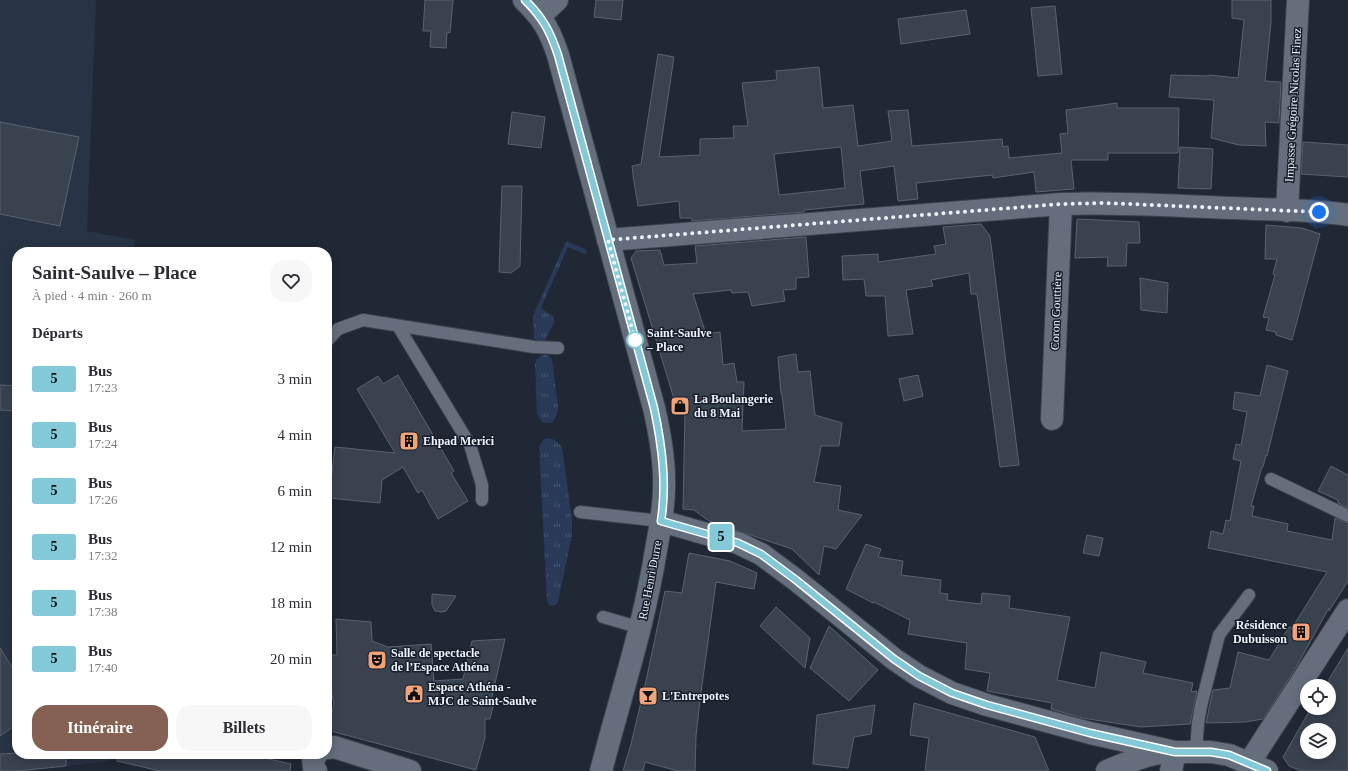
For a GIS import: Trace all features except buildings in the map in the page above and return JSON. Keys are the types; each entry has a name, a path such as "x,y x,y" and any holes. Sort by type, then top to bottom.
{"street":[{"name":"Rue Henri Durre","path":"524,0 540,16 550,34 558,55 654,408 660,435 664,486 661,521 655,558 641,628 602,771"},
{"path":"540,16 558,0"},
{"name":"Impasse Grégoire Nicolas Finez","path":"1287,211 1298,0"},
{"path":"608,240 1061,204 1105,203 1329,212 1348,216"},
{"name":"Coron Gouttière","path":"1052,419 1061,204"},
{"path":"661,521 734,541 761,554 790,575 894,659 919,676 952,693 987,705 1181,758 1221,753 1258,767 1348,610"},
{"path":"332,748 334,747 376,766 410,771"},
{"path":"1108,771 1165,752 1181,758"}],"lane":[{"path":"332,336 338,329 363,320 534,347 558,348"},
{"path":"398,326 470,445 482,485 482,500"},
{"path":"1271,479 1348,516"},
{"path":"580,512 661,521"},
{"path":"1181,758 1198,723 1218,635 1249,596"},
{"path":"603,617 641,628"}],"shaded area":[{"path":"0,0 96,0 87,231 135,240 134,247 12,247 12,759 109,759 109,761 24,771 0,771"}],"green space":[{"path":"566,241 585,249 587,253 585,254 568,247 541,308 554,317 554,323 544,342 536,341 534,338 533,316"},
{"path":"543,355 547,355 552,359 558,407 557,414 552,423 542,422 537,414 535,364 538,358"},
{"path":"549,438 555,440 562,447 572,520 572,535 558,602 552,606 549,605 547,601 539,446 544,439"}],"bus line":[{"name":"5","path":"525,0 540,16 554,42 654,408 660,435 664,476 664,498 661,521 730,540 761,554 796,580 905,668 936,686 952,693 987,705 1090,733 1175,752 1221,753 1267,771"}],"place":[{"name":"Saint-Saulve – Place","path":"635,340"},
{"name":"La Boulangerie du 8 Mai","path":"680,406"},
{"name":"Ehpad Merici","path":"409,441"},
{"name":"Résidence Dubuisson","path":"1301,632"},
{"name":"Salle de spectacle de l’Espace Athéna","path":"377,660"},
{"name":"Espace Athéna - MJC de Saint-Saulve","path":"414,694"},
{"name":"L'Entrepotes","path":"648,696"}],"route":[{"path":"635,340 636,343 608,240 1061,204 1105,203 1319,212"}]}
